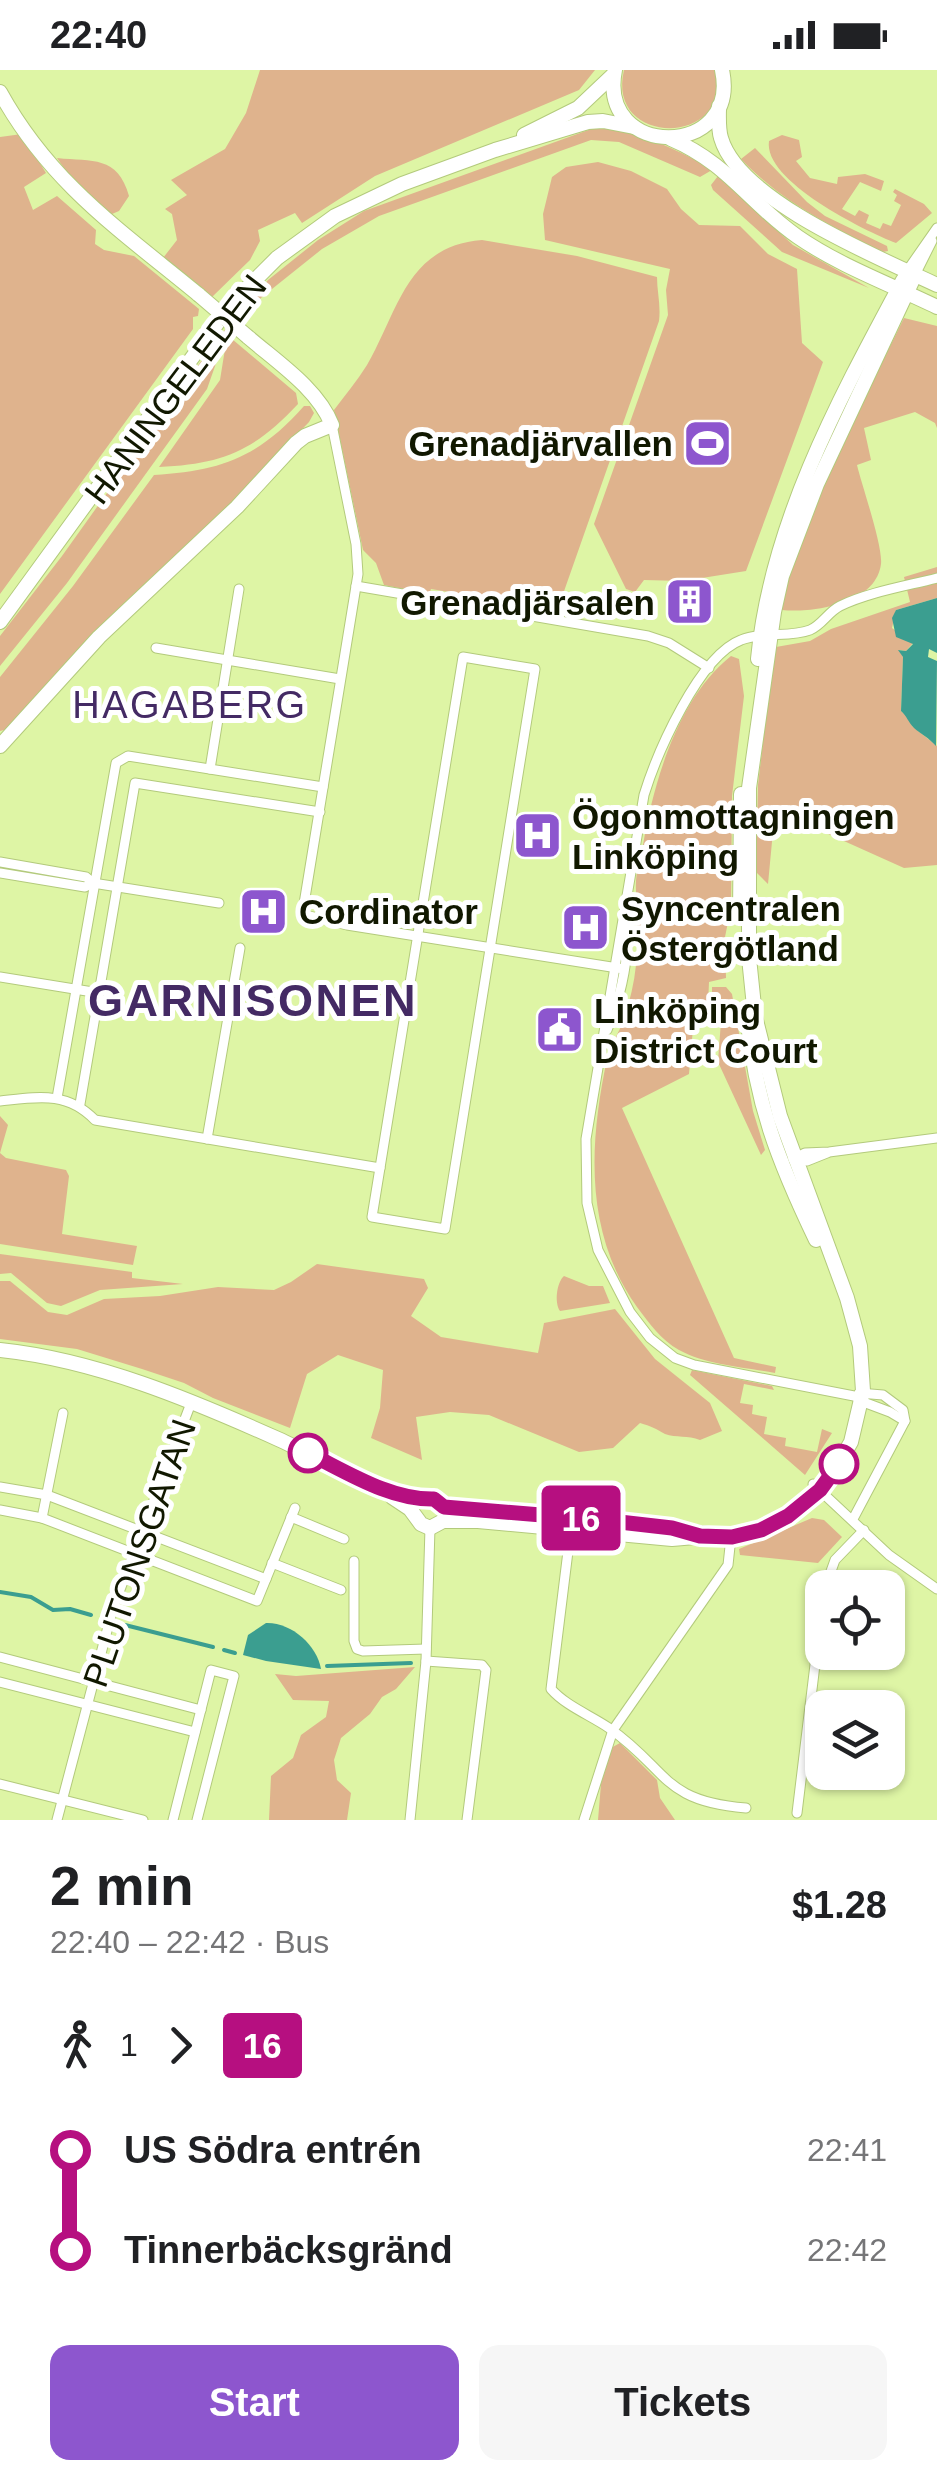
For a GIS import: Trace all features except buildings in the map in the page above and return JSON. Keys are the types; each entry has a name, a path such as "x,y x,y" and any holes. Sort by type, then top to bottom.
{"street":[{"path":"671,139 694,132 713,117 724,92 722,70"},
{"path":"614,73 617,104 634,127"},
{"name":"HANINGELEDEN","path":"495,150 578,108 614,73"},
{"path":"0,80 18,110 18,118"},
{"path":"0,92 50,166 83,201 296,378 332,425 356,544 356,586 305,915 619,968"},
{"path":"719,106 720,138 727,152 766,194 804,219 937,285"},
{"name":"HANINGELEDEN","path":"0,622 232,302 255,278 296,242 352,206 495,150 603,120 671,139 716,162 758,205 797,237 936,306"},
{"path":"380,1488 421,1524 439,1519 571,1523 672,1539 738,1535 816,1487 838,1448 860,1397 860,1346 852,1314 787,1161 760,1042 749,958 748,788 766,634 782,576 888,319 937,230"},
{"path":"869,274 884,298 888,319"},
{"path":"888,319 914,305 936,306"},
{"path":"0,746 99,637 237,507 296,443 332,425"},
{"path":"853,1519 905,1422 860,1397 684,1361 662,1349 630,1312 598,1250 586,1192 586,1140 602,1040 616,1008 628,928 624,906 641,811 656,759 679,714 708,668 738,641 807,631 838,607 937,578"},
{"path":"356,586 648,636 670,643 708,668"},
{"path":"210,769 239,589"},
{"path":"156,648 340,679"},
{"path":"463,657 536,669 490,948 444,1228 372,1217 463,657"},
{"path":"57,1098 116,763 128,756 323,787"},
{"path":"111,779 320,812"},
{"path":"80,1104 135,783"},
{"path":"0,862 85,887 93,884 219,902"},
{"path":"0,873 61,878"},
{"path":"207,1139 240,948"},
{"path":"0,977 99,993"},
{"path":"0,1101 57,1098 80,1104 96,1120 380,1168"},
{"path":"787,1161 807,1161 830,1152 937,1138"},
{"path":"0,1350 70,1362 191,1403 380,1488 434,1499 439,1519 410,1820"},
{"name":"PLUTONSGATAN","path":"57,1820 113,1608 191,1403"},
{"path":"42,1518 63,1413"},
{"path":"0,1487 47,1495 266,1579"},
{"path":"816,1487 888,1555 937,1589"},
{"path":"416,1516 416,1508 424,1500"},
{"path":"0,1510 42,1518 258,1600 293,1513 344,1539"},
{"path":"571,1523 551,1689 612,1730 672,1787 704,1804 746,1808"},
{"path":"831,1570 834,1560 864,1530"},
{"path":"584,1820 612,1730 728,1565 738,1535"},
{"path":"354,1561 355,1647 363,1651 426,1649"},
{"path":"272,1563 341,1590"},
{"path":"0,1658 201,1710"},
{"path":"426,1661 482,1665 486,1670 467,1820"},
{"path":"173,1820 212,1670 234,1676 197,1820"},
{"path":"797,1813 814,1670"},
{"path":"0,1682 195,1732"},
{"path":"0,1784 142,1820"}],"shaded area":[{"path":"260,70 595,70 579,90 375,176 302,223 295,213 258,230 260,241 250,260 212,297 163,258 177,240 172,214 165,209 187,195 171,180 225,149 246,113"},
{"path":"624,70 715,70 716,95 707,113 690,124 670,128 650,125 633,114 623,96"},
{"path":"594,128 622,131 655,142 712,170 700,177 619,142 591,140 379,216 322,249 262,297 227,332 207,389 67,583 0,666 0,636 217,339 268,280 318,240 364,211"},
{"path":"22,134 46,173 24,187 33,210 57,196 96,230 95,244 104,250 134,256 199,309 198,316 193,317 193,329 0,594 0,137"},
{"path":"782,135 799,140 802,157 796,161 810,178 837,184 838,177 865,174 884,181 881,191 860,182 842,209 855,216 859,210 869,215 866,223 880,229 883,223 891,226 901,205 894,201 895,189 924,204 932,213 896,243 862,228 798,188 782,172 771,156 769,141"},
{"path":"755,148 825,216 887,246 888,251 883,252 826,222 773,188 741,159"},
{"path":"57,158 102,163 118,173 129,196 119,211 112,214 96,204"},
{"name":"Grenadjärvallen","path":"598,162 631,171 667,189 699,225 740,226 768,254 797,269 802,343 823,362 746,571 683,581 644,580 635,592 626,589 594,524 668,315 666,290 670,269 545,240 543,214 552,177 566,167"},
{"path":"718,176 793,245 869,288 782,252 713,190 711,185"},
{"path":"482,240 577,256 657,277 659,321 556,614 473,601 473,596 431,589 429,594 384,585 376,563 363,550 334,410 367,365 420,268 457,245"},
{"path":"904,318 937,326 937,428 915,412 864,428 871,460 857,465 879,544 881,564 877,578 856,597 842,603 810,610 782,610 784,584 829,470"},
{"path":"232,339 296,393 298,404 267,433 236,452 202,462 159,467 220,380 225,349"},
{"path":"304,406 310,406 314,413 309,422 230,505 121,606 8,729 0,731 0,677 154,475 199,470 237,458 271,438"},
{"path":"937,567 937,598 896,610 892,628 913,643 906,651 899,650 903,657 901,711 912,726 937,746 937,865 904,868 775,810 768,884 756,872 758,785 776,647 810,641 831,629 910,602 904,577"},
{"path":"731,656 739,659 744,696 732,796 726,978 709,982 708,1005 695,1005 689,1074 622,1108 734,1358 776,1367 775,1373 701,1359 679,1350 661,1336 620,1279 607,1249 595,1187 601,1091 608,1055 625,1017 634,980 636,879 654,794 683,717 696,694"},
{"path":"712,987 726,987 732,994 753,1111 765,1150 761,1155 718,1062 722,1007 712,1006"},
{"path":"0,1116 8,1125 0,1153"},
{"path":"0,1153 6,1158 66,1170 69,1176 62,1234 137,1246 133,1265 0,1244"},
{"path":"0,1254 132,1272 132,1278 183,1284 100,1290 61,1306 47,1303 11,1273 0,1274"},
{"path":"317,1264 424,1279 428,1288 411,1316 441,1337 538,1353 544,1323 615,1309 655,1359 710,1403 722,1431 700,1440 669,1435 640,1423 613,1448 579,1452 489,1415 450,1412 416,1417 422,1460 371,1438 380,1408 383,1370 338,1355 307,1374 290,1428 184,1383 77,1349 0,1339 0,1281 10,1281 48,1312 67,1315 104,1299 218,1287 274,1290"},
{"path":"564,1276 589,1286 603,1286 610,1303 560,1311 557,1292"},
{"path":"692,1370 772,1386 774,1390 744,1384 740,1403 753,1405 752,1414 767,1417 764,1434 786,1438 785,1446 817,1452 822,1429 832,1433 805,1475 690,1375"},
{"path":"812,1518 824,1520 842,1537 818,1563 740,1555 739,1549"},
{"path":"415,1667 341,1738 334,1760 337,1780 351,1793 347,1820 269,1820 271,1776 293,1758 301,1735 326,1717 329,1701 293,1700 275,1674 296,1676"},
{"path":"620,1743 657,1780 660,1798 675,1820 598,1820 609,1749"}],"water":[{"path":"937,598 937,653 929,649 928,657 937,661 936,746 901,711 903,657 898,650 906,651 913,644 896,637 892,618 896,610"},
{"path":"266,1623 285,1626 301,1637 319,1660 321,1669 243,1655 248,1635"}],"waterway":[{"path":"0,1592 31,1597 53,1610 70,1609 91,1615"},
{"path":"125,1625 213,1647"},
{"path":"224,1650 235,1653"},
{"path":"327,1666 411,1663"}],"bus line":[{"name":"16","path":"308,1453 380,1488 416,1499 434,1499 444,1507 664,1527 718,1538 761,1530 788,1516 820,1490 839,1464"}],"place":[{"name":"Grenadjärvallen","path":"708,443"},
{"name":"Grenadjärsalen","path":"690,602"},
{"name":"Ögonmottagningen Linköping","path":"537,836"},
{"name":"Cordinator","path":"264,911"},
{"name":"Syncentralen Östergötland","path":"586,928"},
{"name":"Linköping District Court","path":"559,1030"}],"district":[{"name":"HAGABERG","path":"190,705"},
{"name":"GARNISONEN","path":"253,1000"}]}
